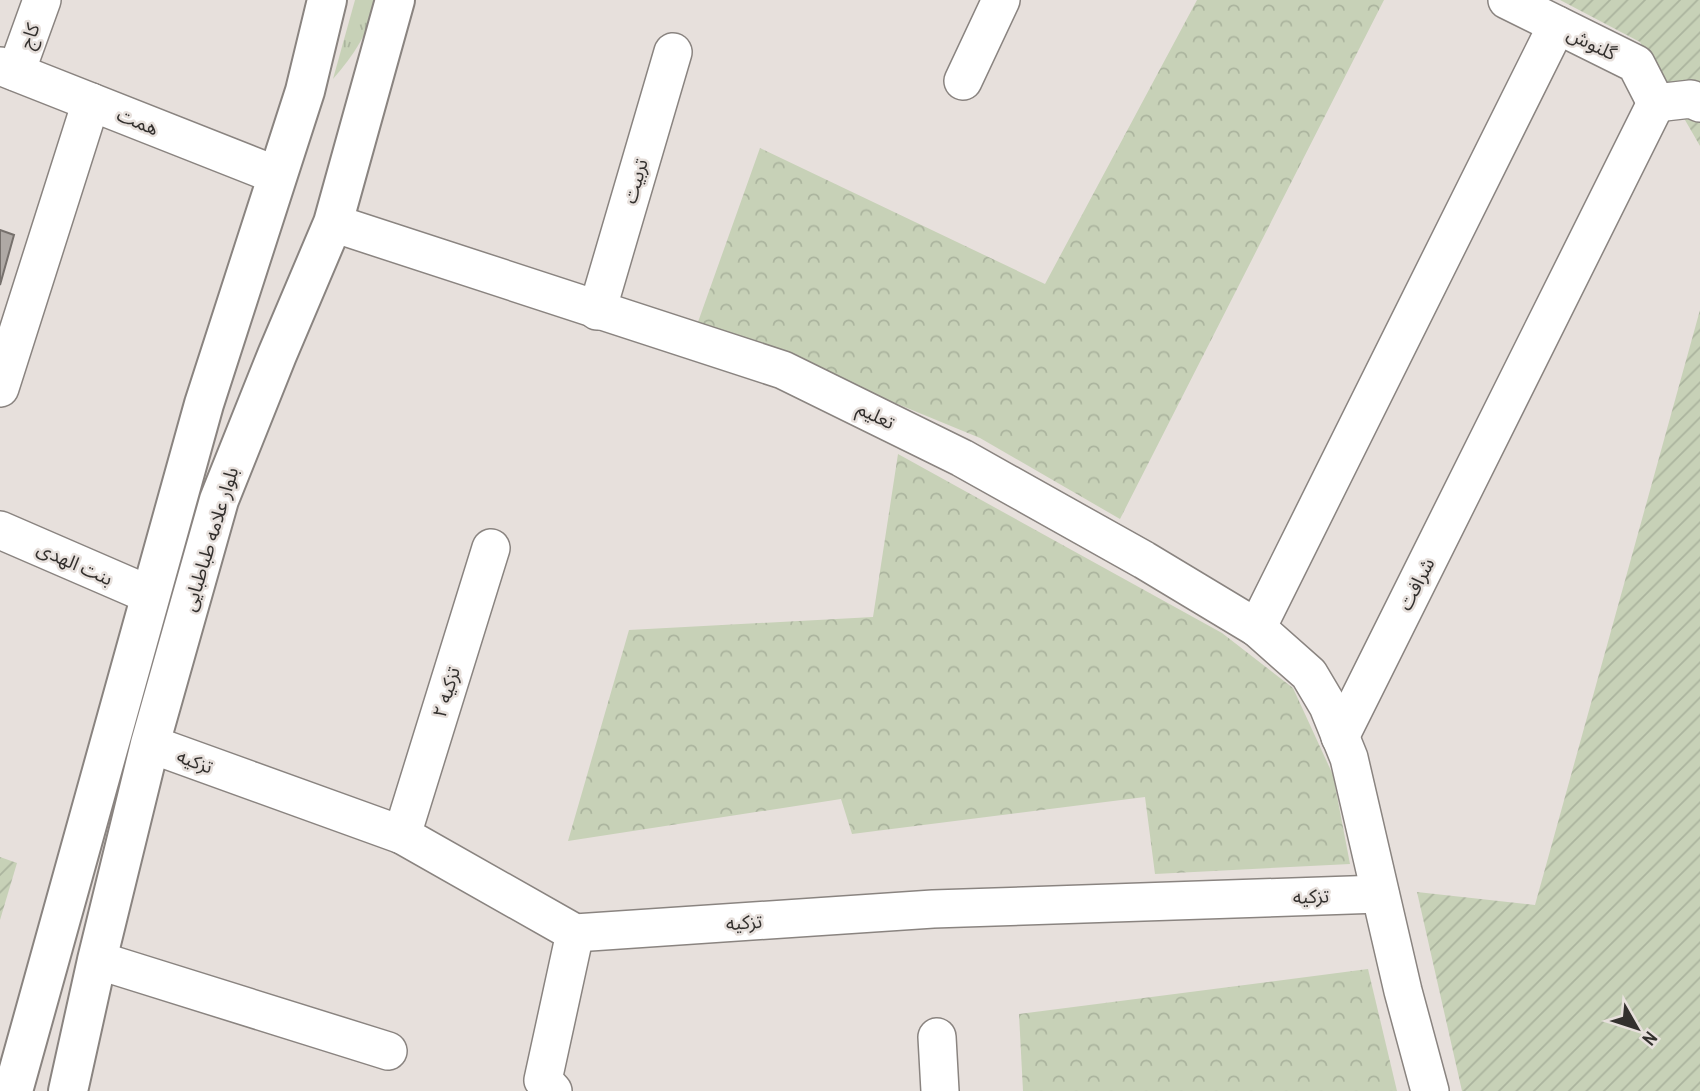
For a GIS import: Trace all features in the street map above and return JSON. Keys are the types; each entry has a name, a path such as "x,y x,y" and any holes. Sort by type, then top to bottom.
{"main road":[{"path":"13,1091 204,404 305,90 327,0"},
{"name":"بلوار علامه طباطبایی","path":"68,1091 150,744 219,500 333,223 395,0"}],"street":[{"name":"کاج","path":"8,69 42,0"},
{"path":"963,81 1001,0"},
{"name":"گلنوش","path":"1507,0 1636,64 1656,103"},
{"path":"1257,628 1557,25"},
{"name":"تربیت","path":"597,311 673,52"},
{"name":"همت","path":"8,69 276,175"},
{"path":"1656,103 1691,99 1700,103"},
{"path":"0,388 91,102"},
{"name":"شرافت","path":"1340,737 1656,103"},
{"name":"تعلیم","path":"333,223 795,376 962,458 1144,560 1257,628 1309,674 1328,706 1340,737"},
{"name":"بنت الهدی","path":"0,530 149,596"},
{"name":"تزکیه ۲","path":"402,835 491,548"},
{"path":"1340,737 1349,758 1430,1091"},
{"name":"تزکیه","path":"150,744 402,835 575,933 933,909 1380,894"},
{"path":"553,1091 543,1080 575,933"},
{"path":"97,960 388,1051"},
{"path":"937,1037 940,1091"}],"green space":[{"path":"355,0 377,0 360,42 333,79"},
{"path":"1197,0 1384,0 1120,519 980,438 698,322 760,148 1045,284"},
{"path":"1560,0 1700,0 1700,146 1640,42"},
{"path":"1700,310 1700,1091 1462,1091 1417,892 1535,905"},
{"path":"898,454 1222,633 1293,688 1333,775 1350,864 1155,874 1145,797 852,834 841,799 568,841 629,630 873,617"},
{"path":"0,857 17,863 0,920"},
{"path":"1368,969 1397,1091 1023,1091 1019,1014"}],"building":[{"path":"0,230 14,235 0,285"}]}
